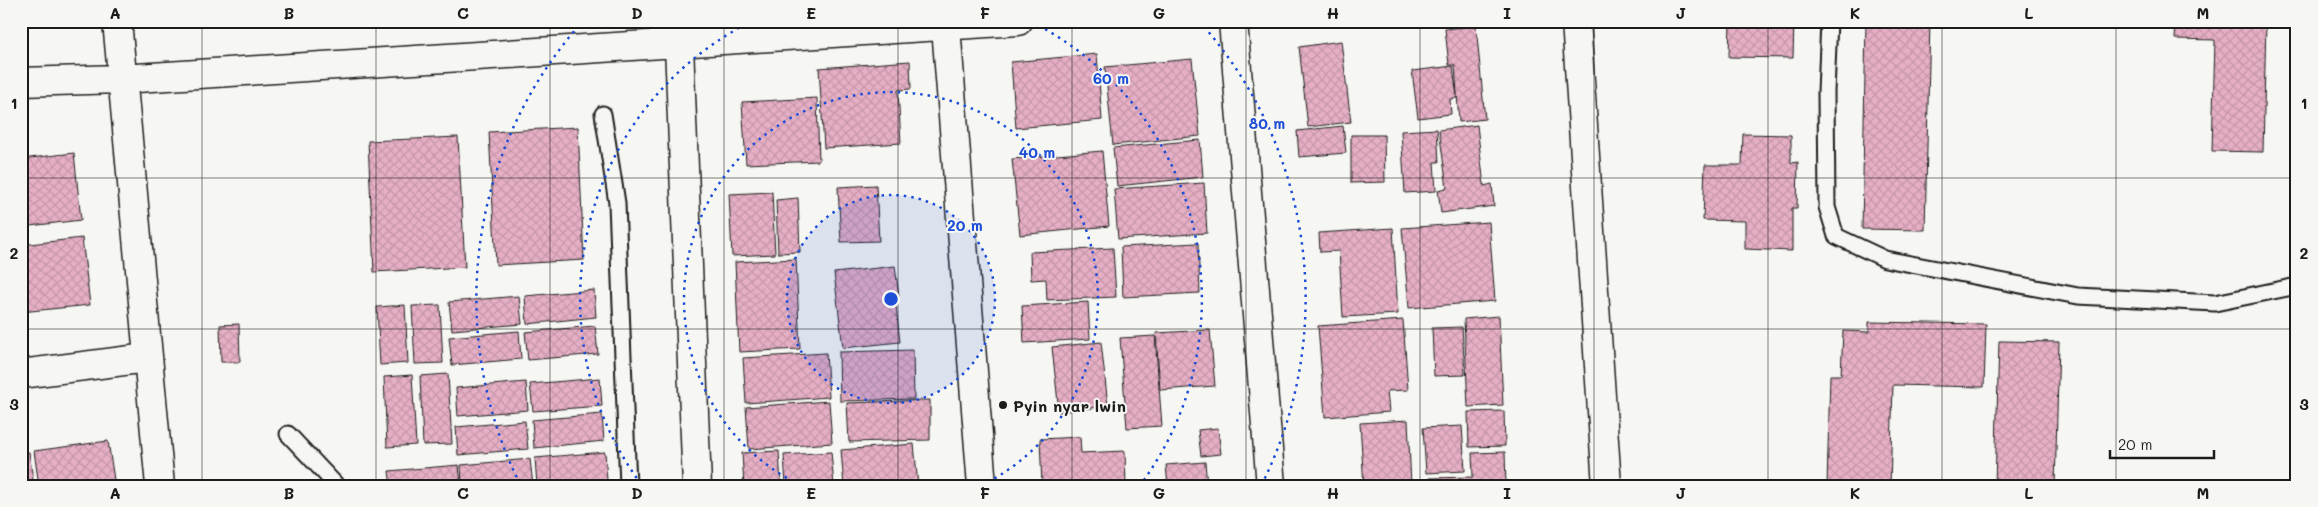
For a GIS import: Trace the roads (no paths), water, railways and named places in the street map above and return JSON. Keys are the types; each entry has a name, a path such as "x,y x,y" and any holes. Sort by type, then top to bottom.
{"street":[{"path":"116,21 160,486"},
{"path":"21,82 121,79 679,33 946,27 1018,21"},
{"path":"1233,21 1271,486"},
{"path":"1576,21 1607,486"},
{"path":"946,27 982,486"},
{"path":"679,33 697,486"},
{"path":"21,374 147,358"}],"lane":[{"path":"1829,21 1827,207 1836,236 1884,259 2078,296 2215,303 2297,286"},
{"path":"603,114 617,203 628,486"},
{"path":"288,434 337,486"}],"place":[{"name":"Pyin nyar lwin","path":"1003,405"}]}
